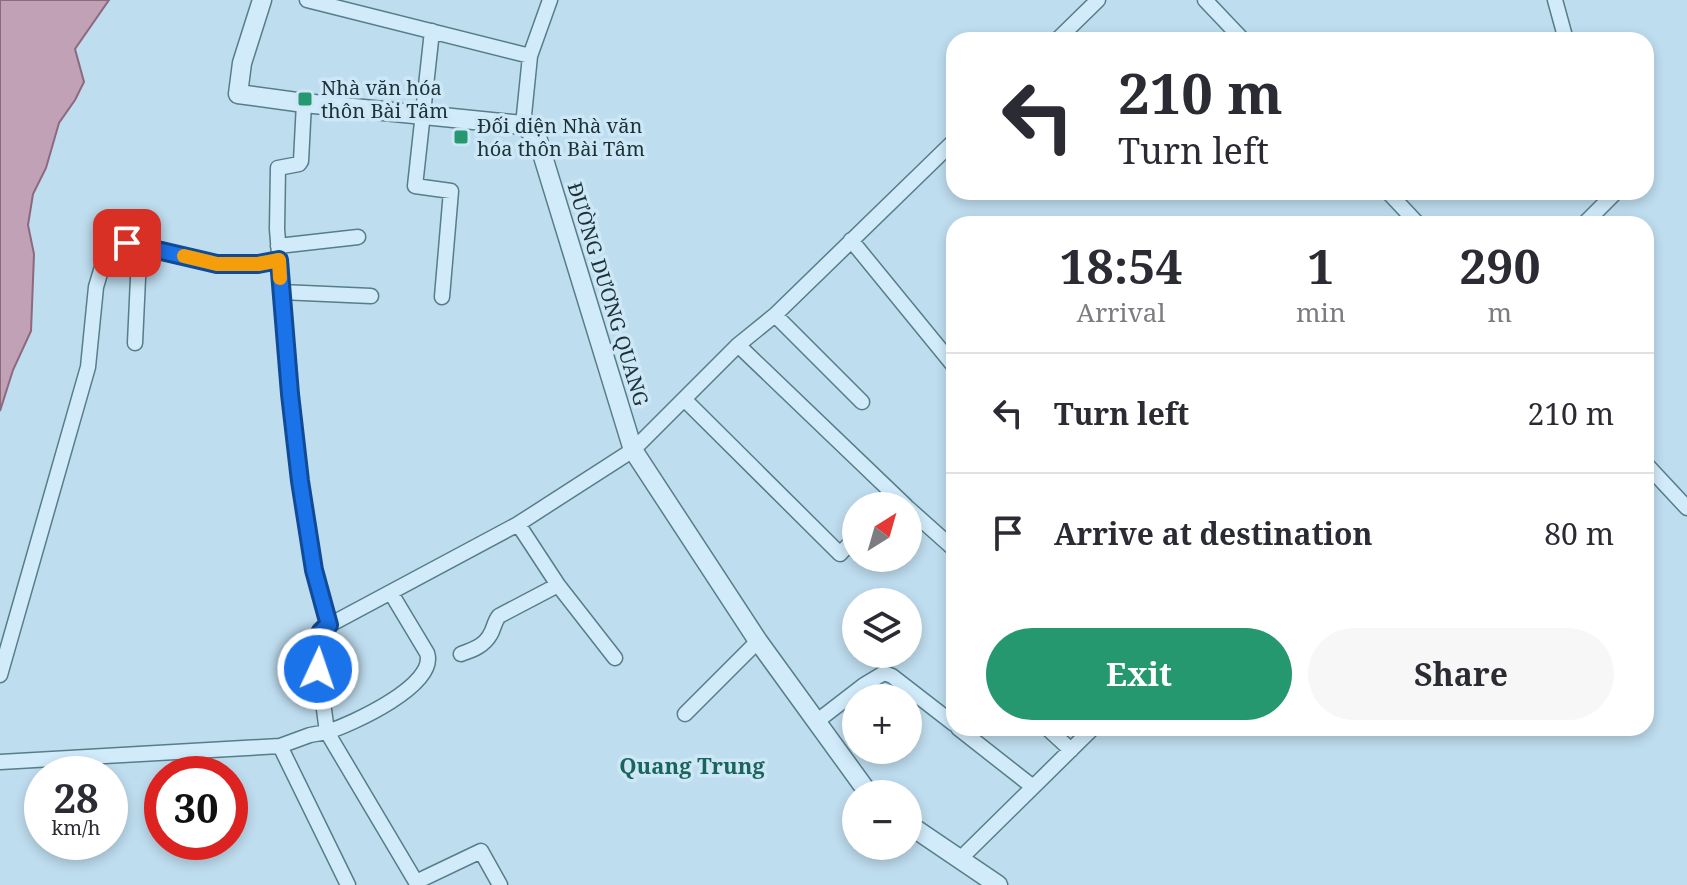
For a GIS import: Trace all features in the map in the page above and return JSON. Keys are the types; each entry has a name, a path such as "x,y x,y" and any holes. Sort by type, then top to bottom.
{"street":[{"path":"262,0 242,63 238,94 523,125 530,56 550,0"},
{"path":"307,0 530,56"},
{"path":"1065,32 1098,0"},
{"path":"1205,0 1235,32"},
{"path":"1555,0 1564,32"},
{"path":"432,31 415,186 451,191 442,297"},
{"path":"304,103 300,163 277,169 279,253 300,481 314,570 329,625"},
{"name":"ĐƯỜNG DƯƠNG QUANG","path":"523,125 537,137 633,450 758,641 859,780"},
{"path":"500,885 481,851 416,882 327,732 315,642 320,630 518,524 633,450 738,345 775,315 946,149"},
{"path":"1396,200 1410,216"},
{"path":"1592,216 1608,200"},
{"path":"0,675 88,367 96,287 110,240 217,264 258,264 279,253 358,237"},
{"path":"851,240 946,356"},
{"path":"135,343 138,278 144,247"},
{"path":"281,292 371,296"},
{"path":"775,315 862,402"},
{"path":"738,345 887,492"},
{"path":"684,399 840,554 842,552"},
{"path":"1654,473 1687,508"},
{"path":"922,523 946,542"},
{"path":"518,524 558,585 615,658"},
{"path":"461,654 485,642 499,616 558,585"},
{"path":"0,762 280,746 347,725 403,693 427,669 427,653 391,593"},
{"path":"685,714 758,641"},
{"path":"816,722 884,673 946,717"},
{"path":"970,736 1033,787"},
{"path":"1056,736 1071,750"},
{"path":"960,859 1085,736"},
{"path":"280,746 348,885"},
{"path":"922,833 998,885"}],"shaded area":[{"path":"0,0 109,0 75,49 84,82 59,123 46,168 33,194 28,225 34,254 31,331 13,370 0,411"}],"slow traffic":[{"path":"184,256 217,264 258,264 279,260 280,278"}],"place":[{"name":"Nhà văn hóa thôn Bài Tâm","path":"305,99"},
{"name":"Đối diện Nhà văn hóa thôn Bài Tâm","path":"461,137"}],"district":[{"name":"Quang Trung","path":"692,766"}],"route":[{"path":"127,243 217,264 258,264 279,260 300,481 314,570 329,625 320,630 315,642 318,669"}]}
